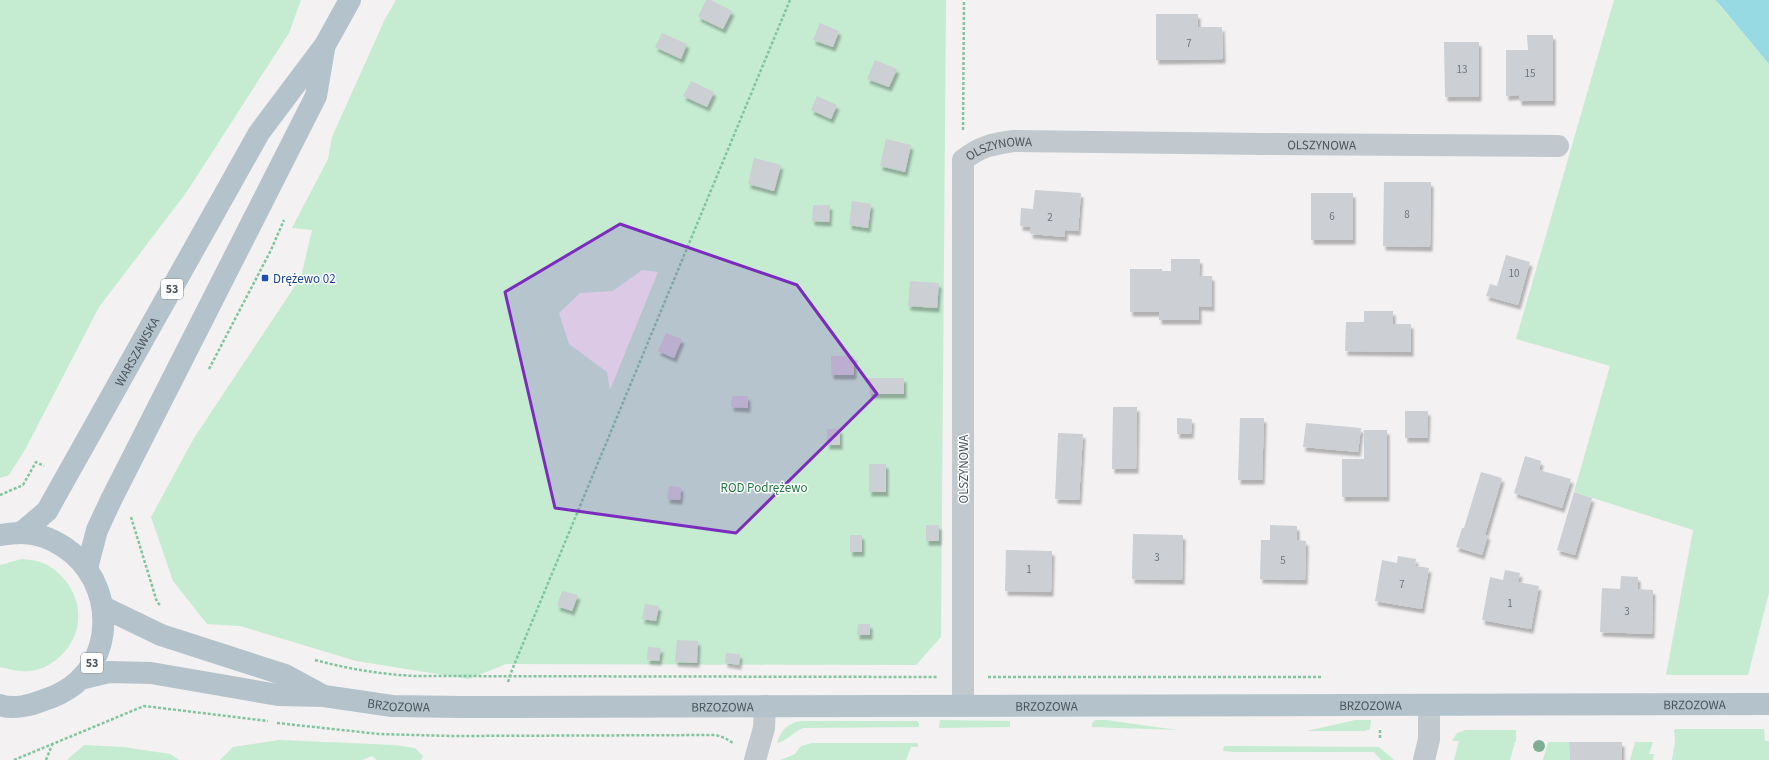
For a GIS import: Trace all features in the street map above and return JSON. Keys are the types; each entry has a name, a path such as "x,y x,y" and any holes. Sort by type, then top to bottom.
{"main road":[{"name":"WARSZAWSKA","path":"21,533 47,510 259,133 325,44 350,0"},
{"name":"WARSZAWSKA","path":"87,568 97,530 111,500 316,96 325,44"},
{"name":"53","path":"0,535 21,533 38,535 55,541 73,553 87,568 98,587 103,607 103,632 99,649 92,664 80,679 62,693 35,704 2,710"},
{"name":"BRZOZOWA","path":"103,607 161,635 285,675 324,696"},
{"name":"BRZOZOWA","path":"80,679 109,672 151,673 278,695 324,696 392,706 1769,704"}],"street":[{"name":"OLSZYNOWA","path":"963,706 963,160 976,150 991,144 1014,140 1264,144 1558,146"},
{"path":"1424,760 1429,739 1429,705"},
{"path":"756,760 764,728 765,706"}],"path":[{"path":"501,707 510,676 790,0"},
{"path":"963,160 964,0"},
{"path":"208,370 271,250 286,215"},
{"path":"134,511 131,517 158,602 162,608"},
{"path":"308,658 346,668 379,674 414,676 944,676"},
{"path":"46,760 52,744"}],"highlighted area":[{"path":"620,224 797,285 877,394 736,533 555,508 505,292"}],"green space":[{"path":"0,0 301,0 289,33 186,193 99,307 26,448 9,475 0,478"},
{"name":"ROD Podrężewo","path":"396,0 946,0 941,637 916,665 506,664 469,679 356,661 240,626 207,624 173,581 151,517 194,438 301,277 312,230 292,228 328,159 332,137 385,19","holes":["642,270 658,272 610,390 607,372 569,344 559,313 580,293 613,291"]},
{"path":"1614,0 1715,0 1769,64 1769,593 1748,675 1666,675 1693,530 1574,492 1610,366 1516,339"},
{"path":"22,559 43,563 59,574 73,593 77,604 78,616 77,628 73,639 66,650 51,664 29,671 20,671 0,667 0,565"},
{"path":"940,720 1010,721 1010,727 939,728"},
{"path":"1095,720 1106,720 1177,730 1092,727"},
{"path":"1355,720 1371,720 1370,729 1365,731 1307,731"},
{"path":"804,721 917,721 919,723 919,727 803,728 777,743 781,733 790,724"},
{"path":"1764,729 1765,741 1769,741 1769,760 1672,760 1675,742 1674,730"},
{"path":"1466,730 1516,730 1516,742 1510,760 1454,760 1459,741 1452,741 1457,733"},
{"path":"280,740 395,745 415,748 423,756 421,760 377,760 372,756 362,760 220,760 233,747"},
{"path":"1548,742 1569,742 1570,760 1543,760"},
{"path":"1635,742 1653,742 1649,754 1654,754 1653,760 1630,760"},
{"path":"812,743 918,743 918,747 911,747 906,760 780,760 795,754 801,746"},
{"path":"84,745 123,747 170,754 179,760 67,760"},
{"path":"1224,746 1379,747 1394,760 1381,760 1374,752 1235,752 1223,751"}],"water":[{"path":"1715,0 1769,0 1769,64 1719,4"}],"building":[{"path":"706,0 711,0 732,11 723,29 698,17"},
{"path":"1156,14 1198,14 1198,27 1222,27 1223,59 1156,60"},
{"path":"820,23 839,31 833,47 813,40"},
{"path":"662,33 687,44 681,59 655,47"},
{"path":"1527,35 1553,35 1553,101 1519,101 1519,95 1506,96 1506,50 1528,50"},
{"path":"1444,42 1479,42 1479,97 1445,97"},
{"path":"875,60 897,69 889,87 867,79"},
{"path":"691,81 714,92 707,107 683,96"},
{"path":"817,96 837,105 831,119 811,110"},
{"path":"886,139 911,145 905,172 880,166"},
{"path":"754,158 781,165 774,191 748,184"},
{"path":"1384,182 1431,182 1430,247 1383,246"},
{"path":"1035,190 1081,193 1078,231 1065,230 1065,237 1030,234 1031,227 1020,226 1021,208 1033,209"},
{"path":"1311,193 1353,193 1353,240 1311,240"},
{"path":"852,201 871,204 868,228 849,225"},
{"path":"813,205 830,205 829,222 812,221"},
{"path":"1506,255 1530,262 1518,305 1486,296 1490,284 1497,286"},
{"path":"1171,259 1200,259 1199,276 1212,276 1212,307 1199,306 1199,320 1159,320 1159,312 1130,312 1130,269 1162,269 1162,271 1171,271"},
{"path":"910,281 939,283 937,308 908,306"},
{"path":"1364,311 1393,311 1393,324 1411,324 1411,352 1345,351 1346,322 1364,322"},
{"path":"666,333 682,339 674,358 658,351"},
{"path":"831,356 854,356 854,375 831,375"},
{"path":"869,378 904,378 904,394 869,394"},
{"path":"732,396 748,396 748,408 731,407"},
{"path":"1113,407 1137,407 1136,469 1112,469"},
{"path":"1405,411 1428,411 1427,438 1405,438"},
{"path":"1177,418 1192,419 1191,434 1177,434"},
{"path":"1240,418 1264,418 1262,480 1238,480"},
{"path":"1306,423 1361,428 1358,452 1303,447"},
{"path":"827,429 840,429 840,445 827,445"},
{"path":"1364,430 1387,430 1387,497 1342,497 1342,459 1364,459"},
{"path":"1058,433 1083,434 1079,500 1055,499"},
{"path":"1525,456 1541,461 1539,470 1571,479 1562,508 1514,493"},
{"path":"869,464 886,464 886,492 869,492"},
{"path":"1481,472 1502,478 1485,535 1488,535 1482,555 1456,547 1462,528 1464,528"},
{"path":"669,486 681,487 680,500 667,499"},
{"path":"1574,492 1592,498 1575,555 1557,550"},
{"path":"926,525 939,525 939,541 926,541"},
{"path":"1270,525 1297,526 1297,540 1306,541 1305,580 1260,579 1261,540 1270,540"},
{"path":"1133,534 1183,535 1182,580 1132,579"},
{"path":"850,535 862,535 862,552 850,552"},
{"path":"1006,550 1052,551 1051,592 1005,591"},
{"path":"1398,556 1416,559 1415,566 1429,568 1422,609 1375,601 1382,560 1397,563"},
{"path":"1505,570 1520,573 1518,582 1539,586 1531,629 1482,620 1490,577 1503,580"},
{"path":"1621,576 1638,577 1638,589 1653,590 1652,634 1600,632 1602,588 1620,589"},
{"path":"562,591 578,595 572,611 557,606"},
{"path":"645,604 659,606 656,621 642,619"},
{"path":"858,624 870,624 870,635 857,635"},
{"path":"677,640 698,641 697,663 675,662"},
{"path":"648,647 661,648 659,661 647,660"},
{"path":"726,653 740,654 739,665 725,663"},
{"path":"1569,742 1622,742 1622,760 1570,760"}],"place":[{"name":"Drężewo 02","path":"265,278"}]}
